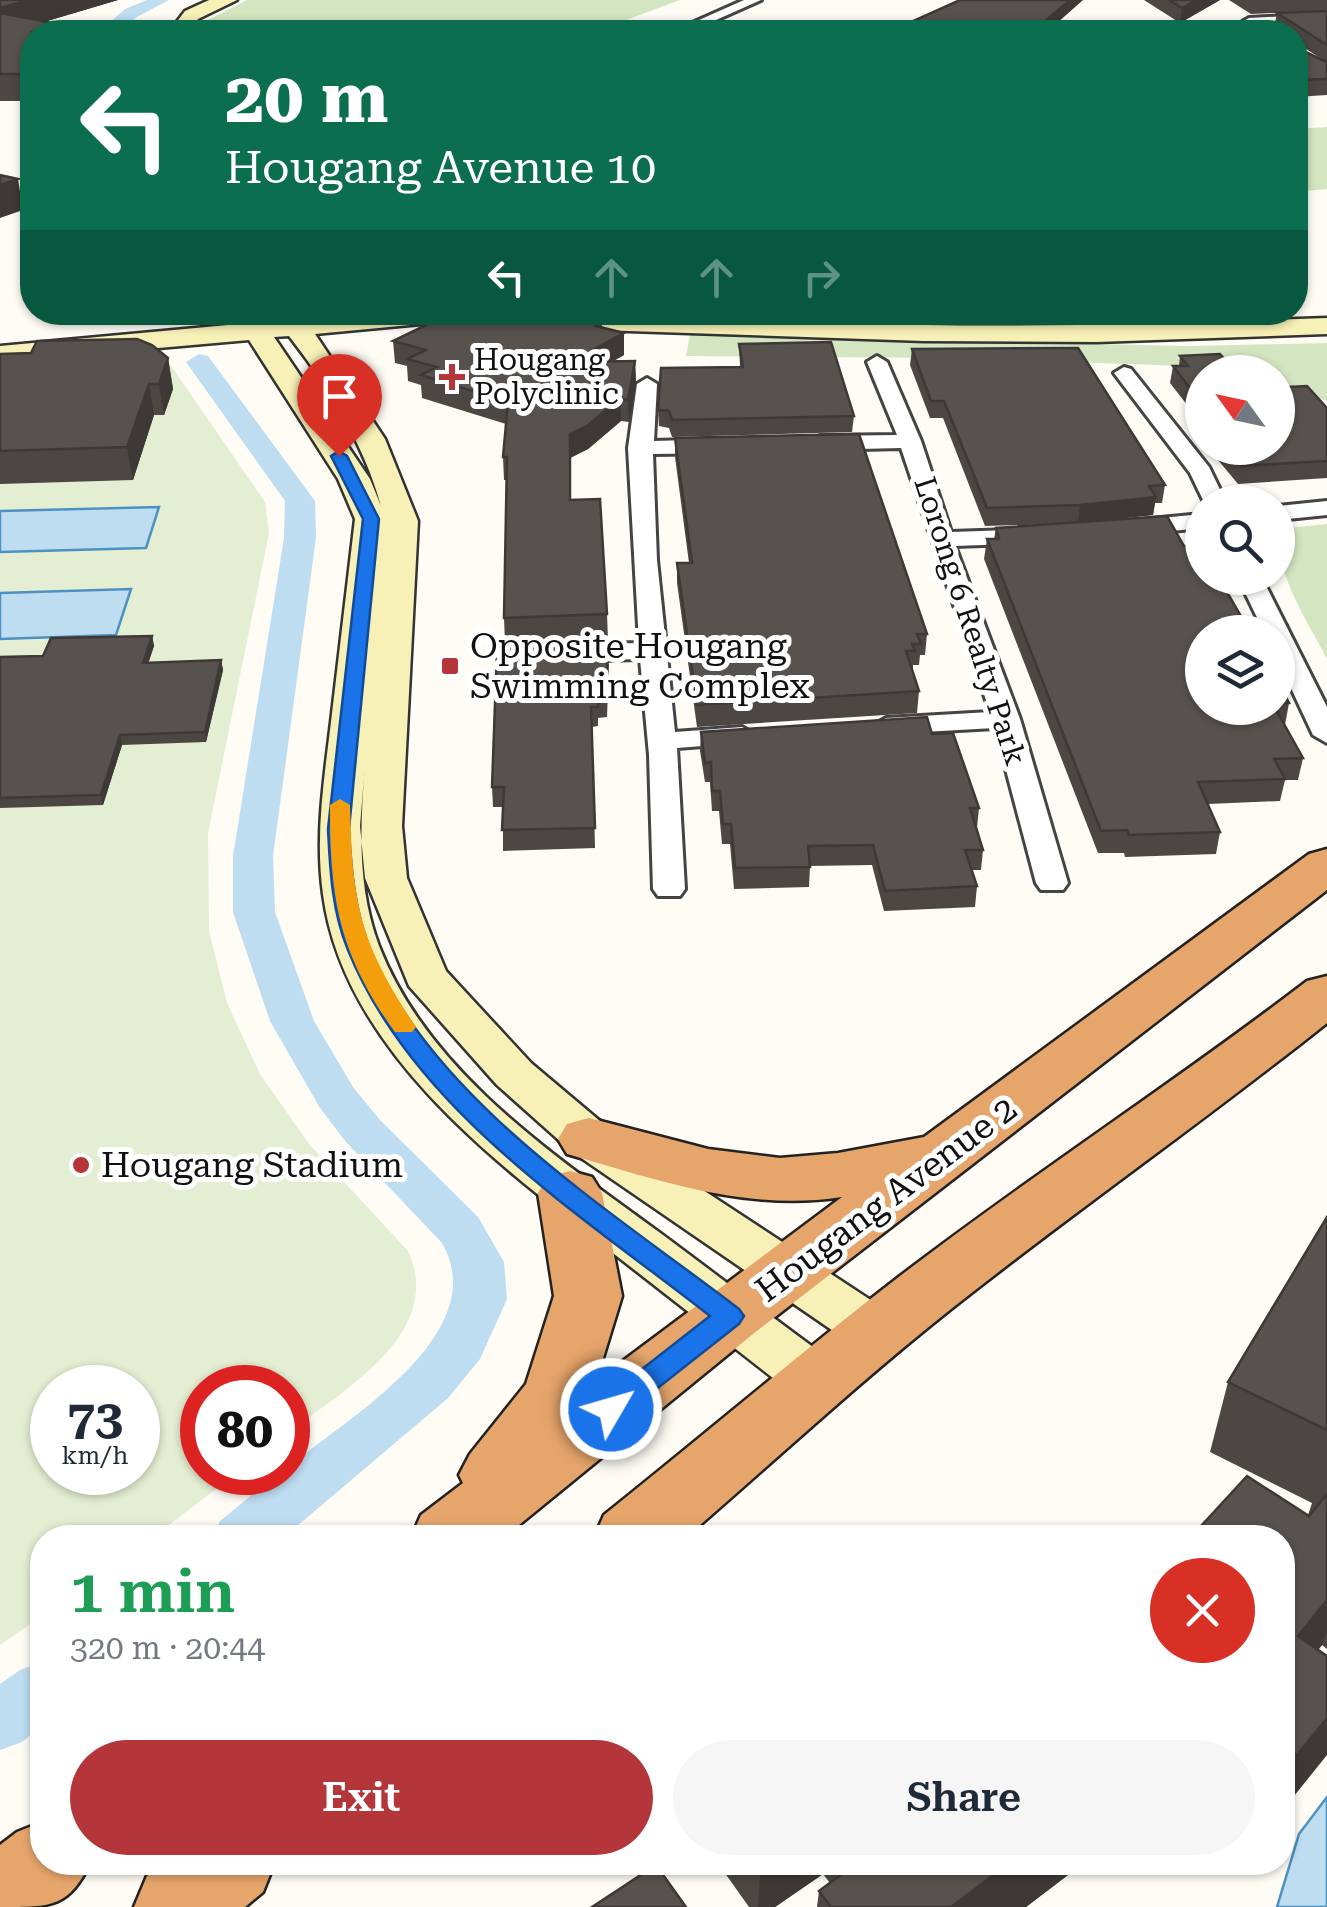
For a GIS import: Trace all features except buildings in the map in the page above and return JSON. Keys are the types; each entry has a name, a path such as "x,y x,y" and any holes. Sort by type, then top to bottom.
{"highway":[{"name":"Hougang Avenue 2","path":"463,1525 758,1295 1327,864"},
{"path":"647,1525 878,1333 1018,1223 1208,1087 1327,994"},
{"path":"457,1525 557,1394 588,1296 580,1166 716,1171 780,1180 948,1154"},
{"path":"0,1900 32,1875"},
{"path":"178,1907 216,1875"}],"main road":[{"path":"168,12 197,0"},
{"path":"184,20 228,0"},
{"path":"114,329 129,325"},
{"path":"0,339 174,325"},
{"path":"0,354 156,340 226,325"},
{"path":"266,325 332,350 354,333 386,325"},
{"path":"266,325 296,334"},
{"path":"156,340 230,351 296,334 358,325"},
{"path":"956,325 1096,334 1327,326"},
{"path":"296,334 371,519 338,829 341,878 358,947 382,997 452,1091 580,1166 758,1295 878,1333"},
{"path":"580,1166 758,1295 820,1384"}],"street":[{"path":"690,20 729,0"},
{"path":"698,20 754,0"},
{"name":"Lorong 6 Realty Park","path":"877,362 910,441 1006,720 1052,883"},
{"path":"1124,373 1207,485"},
{"path":"647,384 639,448 650,651 662,740 670,889"},
{"path":"790,444 910,441"},
{"path":"639,448 752,445"},
{"path":"1295,511 1327,508"},
{"path":"1113,530 1185,523"},
{"path":"941,539 1060,535"},
{"path":"543,654 650,651"},
{"path":"1295,670 1327,735"},
{"path":"862,728 1006,720"},
{"path":"662,740 768,734"}],"green space":[{"path":"247,0 680,0 626,20 208,20"},
{"path":"1327,127 1327,189 1308,191 1308,128"},
{"path":"690,335 1188,346 1327,343 1327,401 1295,392 1295,355 1185,355 1185,366 950,358 686,356"},
{"path":"165,357 265,502 269,533 208,833 209,931 227,1003 260,1074 309,1144 408,1251 416,1281 413,1308 401,1334 360,1379 310,1417 310,1365 180,1365 180,1495 208,1495 169,1525 30,1525 30,1624 0,1645 0,367"},
{"path":"1327,524 1327,659 1294,595 1295,527"}],"water":[{"path":"159,507 146,548 0,552 0,511"},
{"path":"131,589 116,635 0,639 0,593"},
{"path":"1327,1797 1327,1907 1277,1907 1287,1875 1295,1875 1299,1834"}],"waterway":[{"path":"123,20 161,0"},
{"path":"199,362 300,501 300,538 253,856 254,912 292,1021 336,1097 363,1131 460,1230 479,1262 481,1299 461,1345 429,1383 257,1525"},
{"path":"0,1721 30,1699"}],"slow traffic":[{"path":"340,805 341,878 358,947 382,997 404,1027"}],"place":[{"name":"Hougang Polyclinic","path":"452,377"},
{"name":"Opposite Hougang Swimming Complex","path":"450,666"},
{"name":"Hougang Stadium","path":"81,1165"}],"route":[{"path":"339,456 371,519 338,829 341,878 358,947 382,997 452,1091 520,1154 730,1316 611,1409"}]}
